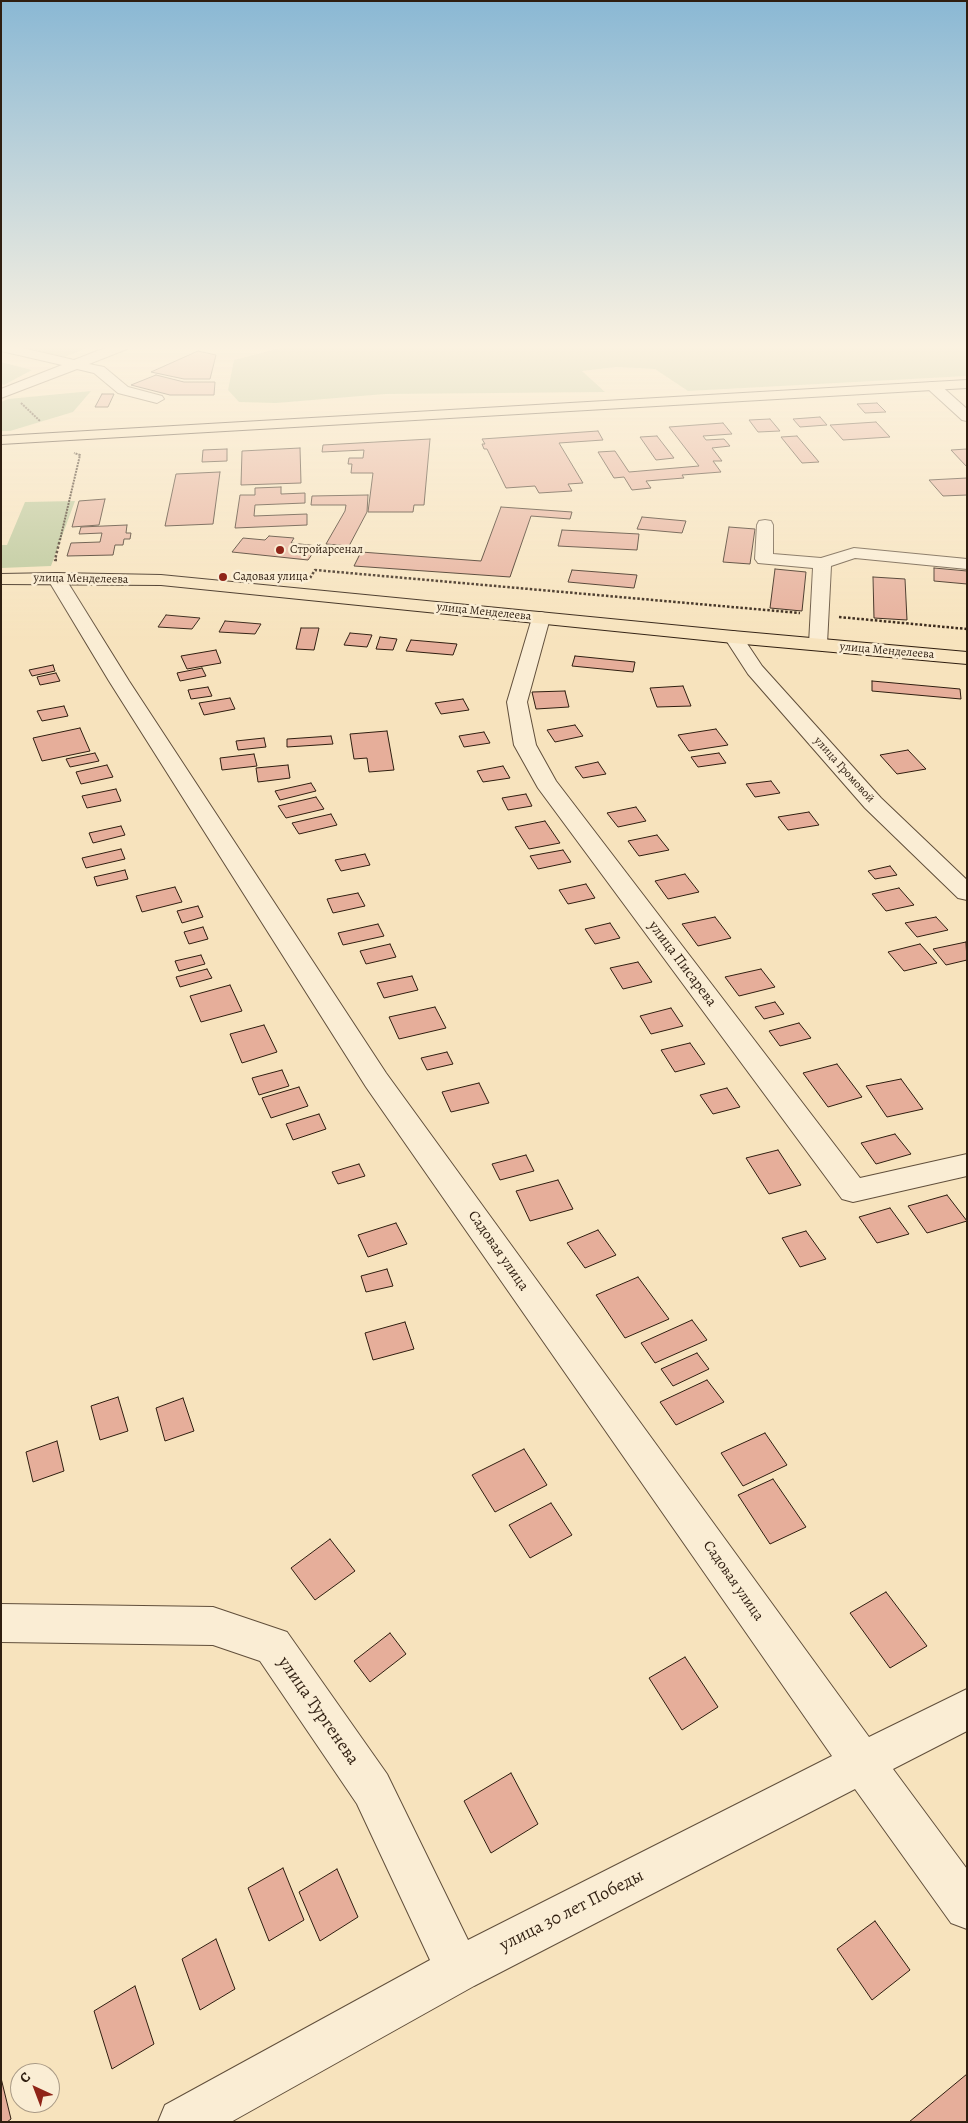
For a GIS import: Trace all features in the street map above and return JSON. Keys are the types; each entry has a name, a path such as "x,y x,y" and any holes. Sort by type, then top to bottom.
{"main road":[{"name":"улица Менделеева","path":"1,579 60,569 733,637 967,658"}],"street":[{"path":"765,525 764,559 822,563 854,553 967,564"},
{"path":"818,644 822,563"},
{"name":"Садовая улица","path":"60,569 119,681 376,1080 967,1907"},
{"name":"улица Писарева","path":"541,618 517,702 525,745 546,783 853,1192 967,1165"},
{"name":"улица Громовой","path":"733,637 755,670 874,803 967,893"},
{"name":"улица Тургенева","path":"1,1623 213,1626 273,1646 372,1789 458,1970"},
{"name":"улица 30 лет Победы","path":"182,2122 458,1970 967,1709"}],"path":[{"path":"58,445 80,455 55,560 60,569"},
{"path":"307,583 315,570 967,629"}],"green space":[{"path":"75,501 51,566 1,568 1,545 7,545 25,502"}],"building":[{"path":"323,445 429,445 424,505 414,505 413,512 368,512 373,473 351,473 352,464 348,464 349,458 363,458 364,450 322,452"},
{"path":"482,445 560,445 583,483 568,484 572,491 539,493 535,486 506,488 487,449 484,449"},
{"path":"646,445 664,445 674,458 656,460"},
{"path":"683,445 730,446 712,448 722,461 713,461 721,472 682,475 684,478 646,481 651,488 632,490 624,477 614,478 598,452 615,451 629,472 699,466"},
{"path":"788,445 805,445 819,462 802,463"},
{"path":"300,448 301,483 241,485 242,451"},
{"path":"227,449 227,461 202,462 203,450"},
{"path":"967,449 967,467 951,450"},
{"path":"220,472 213,524 165,526 176,474"},
{"path":"967,478 967,495 943,496 929,480"},
{"path":"281,487 281,494 305,493 305,503 255,505 254,516 307,514 307,525 235,528 240,495 255,495 255,488"},
{"path":"368,495 367,512 349,546 326,544 345,511 346,505 311,505 312,496"},
{"path":"105,499 99,525 72,527 79,501"},
{"path":"501,507 572,512 570,519 531,516 510,577 354,566 361,552 481,561"},
{"path":"642,517 686,521 682,533 637,529"},
{"path":"127,525 126,533 131,533 130,539 124,539 123,545 115,545 113,555 67,556 71,543 100,542 102,533 79,534 81,527"},
{"path":"729,527 755,529 750,564 723,562"},
{"path":"562,530 639,534 637,550 558,546"},
{"path":"269,536 294,538 291,543 318,546 308,560 232,552 243,538 265,540"},
{"path":"934,568 967,571 967,584 934,581"},
{"path":"775,569 806,572 802,611 770,608"},
{"path":"572,570 637,575 634,588 568,582"},
{"path":"873,577 905,579 907,620 874,618"},
{"path":"166,615 200,618 192,629 158,627"},
{"path":"225,621 261,624 255,634 219,632"},
{"path":"301,628 319,628 314,650 296,649"},
{"path":"350,633 372,635 367,647 344,645"},
{"path":"380,637 397,639 393,650 376,649"},
{"path":"411,640 457,644 453,655 406,651"},
{"path":"216,650 221,663 187,669 181,656"},
{"path":"575,656 635,662 633,672 572,666"},
{"path":"53,665 55,671 32,676 29,670"},
{"path":"202,668 206,676 180,681 177,673"},
{"path":"56,673 60,681 40,685 37,677"},
{"path":"872,681 960,689 961,699 872,691"},
{"path":"683,686 691,706 657,707 650,688"},
{"path":"208,687 212,696 191,699 188,690"},
{"path":"565,691 569,707 536,709 532,692"},
{"path":"230,698 235,709 204,715 199,703"},
{"path":"463,699 469,710 441,714 435,703"},
{"path":"64,706 68,716 42,721 37,711"},
{"path":"575,725 583,736 555,742 547,730"},
{"path":"80,728 90,751 42,761 33,738"},
{"path":"716,729 728,745 689,751 678,735"},
{"path":"387,731 394,770 369,772 367,758 354,759 350,734"},
{"path":"484,732 490,743 464,747 459,736"},
{"path":"331,736 333,744 287,747 287,739"},
{"path":"264,738 266,747 238,750 236,741"},
{"path":"908,750 926,769 897,774 880,755"},
{"path":"95,753 99,761 70,767 66,759"},
{"path":"719,753 726,763 698,767 691,757"},
{"path":"254,754 257,766 222,770 220,758"},
{"path":"598,762 606,774 583,778 575,767"},
{"path":"107,765 113,777 81,784 76,772"},
{"path":"288,765 290,778 258,782 256,768"},
{"path":"503,766 510,778 483,782 477,771"},
{"path":"771,781 780,793 755,797 746,784"},
{"path":"311,783 316,791 280,800 275,791"},
{"path":"116,789 121,801 87,808 82,796"},
{"path":"526,794 532,806 508,810 502,798"},
{"path":"316,797 324,809 286,818 278,806"},
{"path":"636,807 646,821 618,827 607,813"},
{"path":"809,812 819,825 788,830 778,817"},
{"path":"331,814 337,825 299,834 292,823"},
{"path":"545,821 560,843 529,849 515,827"},
{"path":"121,826 125,835 93,843 89,833"},
{"path":"657,835 669,850 639,856 628,841"},
{"path":"121,849 125,859 86,868 82,858"},
{"path":"563,850 571,862 538,869 530,856"},
{"path":"365,854 370,865 341,871 335,860"},
{"path":"890,866 897,875 875,879 868,871"},
{"path":"125,870 128,879 97,886 94,877"},
{"path":"685,874 699,892 668,899 655,881"},
{"path":"586,884 595,898 568,904 559,890"},
{"path":"175,887 182,902 142,912 136,896"},
{"path":"899,888 914,905 886,911 872,894"},
{"path":"358,893 365,906 333,913 327,899"},
{"path":"198,906 203,917 182,923 177,911"},
{"path":"715,917 731,938 698,946 682,924"},
{"path":"936,917 948,930 917,937 905,923"},
{"path":"610,923 620,938 595,944 585,929"},
{"path":"378,924 384,936 343,945 338,933"},
{"path":"203,927 208,939 189,944 184,932"},
{"path":"966,942 967,960 946,965 933,949"},
{"path":"390,944 396,957 366,964 360,951"},
{"path":"920,944 937,963 904,971 888,952"},
{"path":"201,955 205,964 179,971 175,961"},
{"path":"638,962 652,982 623,989 610,968"},
{"path":"207,969 212,978 180,987 176,977"},
{"path":"761,969 775,987 739,996 725,977"},
{"path":"412,976 418,990 384,998 377,983"},
{"path":"230,985 242,1011 201,1022 190,996"},
{"path":"775,1002 784,1014 764,1019 755,1007"},
{"path":"435,1007 446,1028 399,1039 389,1017"},
{"path":"671,1008 683,1026 651,1034 640,1016"},
{"path":"799,1023 811,1038 780,1046 769,1031"},
{"path":"264,1025 277,1052 242,1063 230,1034"},
{"path":"690,1043 705,1064 675,1072 661,1050"},
{"path":"447,1052 453,1064 427,1070 421,1058"},
{"path":"837,1064 862,1097 828,1107 803,1073"},
{"path":"282,1070 289,1086 259,1095 252,1078"},
{"path":"901,1079 923,1109 887,1117 866,1086"},
{"path":"479,1083 489,1103 451,1112 442,1092"},
{"path":"299,1087 308,1106 271,1118 262,1098"},
{"path":"727,1088 740,1107 713,1114 700,1095"},
{"path":"319,1114 326,1129 293,1140 286,1124"},
{"path":"895,1134 911,1154 876,1164 861,1143"},
{"path":"778,1150 801,1185 769,1194 746,1158"},
{"path":"526,1155 534,1171 500,1180 492,1164"},
{"path":"359,1164 365,1176 338,1184 332,1172"},
{"path":"558,1180 573,1209 530,1221 516,1191"},
{"path":"947,1195 967,1221 927,1233 908,1206"},
{"path":"890,1208 909,1234 877,1243 859,1217"},
{"path":"396,1223 407,1244 368,1257 358,1235"},
{"path":"598,1230 616,1255 585,1268 567,1243"},
{"path":"806,1231 826,1259 800,1267 782,1238"},
{"path":"387,1269 393,1286 366,1292 361,1276"},
{"path":"638,1277 669,1319 625,1338 596,1295"},
{"path":"692,1320 707,1340 655,1363 641,1343"},
{"path":"405,1322 414,1349 373,1360 365,1333"},
{"path":"697,1353 709,1369 673,1386 661,1369"},
{"path":"707,1380 724,1402 676,1425 660,1402"},
{"path":"118,1397 128,1431 100,1440 91,1406"},
{"path":"183,1398 194,1431 165,1441 156,1408"},
{"path":"765,1433 787,1465 743,1486 721,1453"},
{"path":"57,1441 64,1471 33,1482 26,1452"},
{"path":"524,1449 547,1485 495,1512 472,1475"},
{"path":"773,1479 806,1527 770,1544 738,1495"},
{"path":"551,1503 572,1535 530,1558 509,1525"},
{"path":"330,1539 355,1571 315,1600 291,1568"},
{"path":"886,1592 927,1646 890,1668 850,1613"},
{"path":"390,1633 406,1654 370,1682 354,1661"},
{"path":"685,1657 718,1707 682,1730 649,1678"},
{"path":"511,1773 538,1824 491,1853 464,1801"},
{"path":"283,1868 304,1920 269,1941 248,1888"},
{"path":"337,1869 358,1917 320,1941 299,1892"},
{"path":"875,1921 910,1970 872,2000 837,1949"},
{"path":"216,1939 235,1989 200,2010 182,1959"},
{"path":"135,1986 154,2044 112,2069 94,2011"},
{"path":"967,2074 967,2122 909,2122"},
{"path":"1,2078 11,2119 7,2122 1,2122"}],"place":[{"name":"Стройарсенал","path":"280,550"},
{"name":"Садовая улица","path":"223,577"}]}
